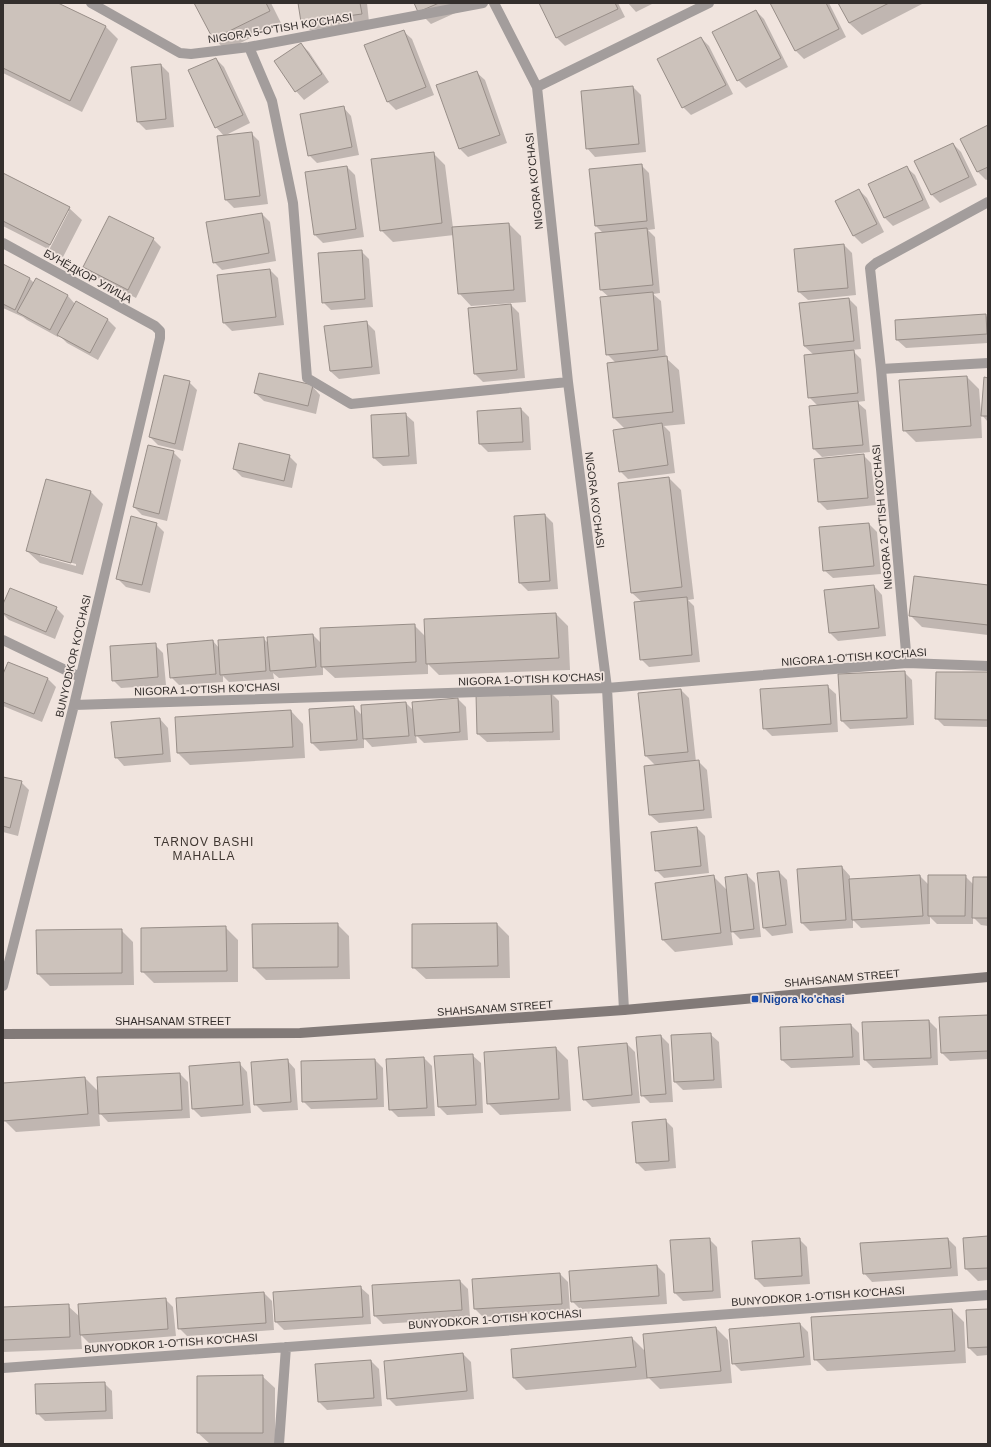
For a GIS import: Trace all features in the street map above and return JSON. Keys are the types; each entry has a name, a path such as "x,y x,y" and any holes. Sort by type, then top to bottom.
{"street":[{"name":"NIGORA 5-O'TISH KO'CHASI","path":"91,3 180,53 191,54 249,47 483,3"},
{"name":"NIGORA KO'CHASI","path":"494,3 537,87 568,382 607,688 624,1010"},
{"path":"537,87 709,3"},
{"path":"249,47 272,101 293,203 307,378 352,404 568,382"},
{"name":"NIGORA 2-O'TISH KO'CHASI","path":"908,663 881,369 870,268 876,263 988,202"},
{"name":"БУНЁДКОР УЛИЦА","path":"3,243 155,326 160,332"},
{"name":"BUNYODKOR KO'CHASI","path":"3,986 74,705 160,338 160,332"},
{"path":"881,369 988,362"},
{"path":"3,640 80,677"},
{"name":"NIGORA 1-O'TISH KO'CHASI","path":"74,705 607,688 908,663 988,666"},
{"name":"SHAHSANAM STREET","path":"3,1034 300,1033 624,1010 988,977"},
{"name":"BUNYODKOR 1-O'TISH KO'CHASI","path":"3,1368 988,1296"},
{"path":"279,1444 286,1347"}],"building":[{"path":"3,3 58,3 106,26 70,101 3,68"},
{"path":"194,3 266,3 270,11 213,39"},
{"path":"298,3 360,3 362,14 301,22"},
{"path":"414,3 439,3 418,12"},
{"path":"539,3 615,3 618,9 556,38"},
{"path":"770,3 826,3 839,29 795,51"},
{"path":"838,3 889,3 849,23"},
{"path":"756,10 781,58 737,81 712,32"},
{"path":"404,30 426,87 387,102 364,45"},
{"path":"701,37 726,85 682,108 657,59"},
{"path":"301,43 322,74 295,92 274,61"},
{"path":"216,58 243,115 215,128 188,70"},
{"path":"161,64 166,119 137,122 131,67"},
{"path":"477,71 500,135 459,149 436,85"},
{"path":"633,86 639,144 586,149 581,91"},
{"path":"344,106 352,147 308,156 300,114"},
{"path":"988,125 988,167 977,172 960,139"},
{"path":"252,132 260,196 225,200 217,136"},
{"path":"953,143 969,177 931,195 914,161"},
{"path":"434,152 442,223 380,231 371,159"},
{"path":"642,164 647,221 595,226 589,169"},
{"path":"347,166 356,229 314,235 305,172"},
{"path":"907,166 923,200 884,218 868,184"},
{"path":"3,173 70,207 50,245 3,221"},
{"path":"859,189 877,224 853,236 835,201"},
{"path":"262,213 269,253 213,263 206,222"},
{"path":"109,216 154,238 128,290 83,267"},
{"path":"509,223 514,290 458,294 452,227"},
{"path":"647,228 653,285 600,290 595,233"},
{"path":"844,244 848,288 798,292 794,249"},
{"path":"362,250 365,299 322,303 318,253"},
{"path":"3,264 30,278 15,310 3,304"},
{"path":"270,269 276,317 223,323 217,275"},
{"path":"36,278 68,295 50,330 17,312"},
{"path":"653,292 658,350 606,355 600,297"},
{"path":"849,298 854,341 804,346 799,303"},
{"path":"76,301 108,319 90,353 57,335"},
{"path":"511,304 517,370 474,374 468,308"},
{"path":"986,314 987,334 896,340 895,320"},
{"path":"367,321 372,367 330,371 324,326"},
{"path":"854,350 858,393 808,398 804,355"},
{"path":"667,356 673,412 613,418 607,363"},
{"path":"259,373 313,385 308,406 254,393"},
{"path":"164,375 190,381 175,444 149,437"},
{"path":"967,376 971,426 903,431 899,380"},
{"path":"984,377 988,378 988,416 981,416"},
{"path":"858,401 863,445 813,449 809,406"},
{"path":"521,408 523,442 479,444 477,411"},
{"path":"406,413 409,456 373,458 371,415"},
{"path":"662,423 668,465 619,472 613,430"},
{"path":"239,443 290,455 284,481 233,469"},
{"path":"148,445 174,451 159,514 133,507"},
{"path":"864,454 868,498 818,502 814,459"},
{"path":"669,477 682,587 631,593 618,483"},
{"path":"46,479 91,491 71,563 26,551"},
{"path":"545,514 550,581 519,583 514,516"},
{"path":"131,516 157,523 142,585 116,579"},
{"path":"869,523 874,566 823,571 819,527"},
{"path":"914,576 988,585 988,625 909,616"},
{"path":"874,585 879,628 829,633 824,590"},
{"path":"10,588 57,607 46,632 3,613 3,604"},
{"path":"687,597 692,655 640,660 634,602"},
{"path":"556,613 559,658 426,664 424,619"},
{"path":"415,624 416,662 321,667 320,628"},
{"path":"313,634 316,667 270,671 267,637"},
{"path":"264,637 266,671 220,675 218,640"},
{"path":"213,640 216,674 170,678 167,644"},
{"path":"156,643 158,677 112,681 110,646"},
{"path":"8,662 48,678 34,714 3,702 3,674"},
{"path":"905,671 907,718 841,721 838,674"},
{"path":"936,672 988,672 988,720 935,719"},
{"path":"828,685 831,724 763,729 760,689"},
{"path":"681,689 688,752 645,756 638,693"},
{"path":"551,692 553,732 477,734 476,694"},
{"path":"458,698 460,732 415,736 412,702"},
{"path":"406,702 409,736 363,739 361,705"},
{"path":"354,706 357,740 311,743 309,709"},
{"path":"291,710 293,747 177,753 175,717"},
{"path":"160,718 163,754 115,758 111,722"},
{"path":"699,760 704,810 649,815 644,766"},
{"path":"3,777 22,781 10,828 3,826"},
{"path":"697,827 701,866 655,871 651,832"},
{"path":"842,866 846,920 801,923 797,869"},
{"path":"779,871 786,925 763,928 757,873"},
{"path":"747,874 754,929 731,932 725,877"},
{"path":"714,875 721,933 662,940 655,883"},
{"path":"920,875 923,916 852,920 849,879"},
{"path":"928,875 966,875 965,916 928,916"},
{"path":"973,877 988,877 988,918 972,918"},
{"path":"338,923 338,967 253,968 252,924"},
{"path":"497,923 498,966 412,968 412,924"},
{"path":"226,926 227,971 141,972 141,928"},
{"path":"122,929 122,973 37,974 36,930"},
{"path":"988,1015 988,1051 941,1053 939,1017"},
{"path":"929,1020 931,1058 864,1060 862,1022"},
{"path":"851,1024 853,1057 781,1060 780,1027"},
{"path":"711,1033 714,1080 674,1082 671,1035"},
{"path":"661,1035 666,1094 641,1096 636,1037"},
{"path":"627,1043 632,1095 583,1100 578,1047"},
{"path":"556,1047 559,1099 487,1104 484,1052"},
{"path":"473,1054 476,1105 438,1107 434,1056"},
{"path":"424,1057 427,1108 389,1110 386,1059"},
{"path":"288,1059 291,1102 254,1105 251,1062"},
{"path":"375,1059 377,1099 302,1102 301,1061"},
{"path":"240,1062 243,1105 192,1109 189,1066"},
{"path":"180,1073 182,1110 99,1114 97,1077"},
{"path":"85,1077 88,1114 3,1121 3,1083"},
{"path":"666,1119 669,1161 636,1163 632,1122"},
{"path":"988,1236 988,1268 965,1269 963,1238"},
{"path":"710,1238 713,1291 674,1293 670,1240"},
{"path":"800,1238 802,1276 755,1279 752,1241"},
{"path":"948,1238 951,1268 863,1274 860,1243"},
{"path":"657,1265 659,1296 571,1302 569,1271"},
{"path":"560,1273 562,1304 474,1309 472,1279"},
{"path":"460,1280 462,1310 374,1316 372,1285"},
{"path":"361,1286 363,1317 275,1322 273,1292"},
{"path":"264,1292 266,1323 178,1329 176,1298"},
{"path":"166,1298 168,1329 80,1335 78,1304"},
{"path":"69,1304 70,1337 3,1340 3,1307"},
{"path":"952,1309 955,1351 814,1360 811,1317"},
{"path":"988,1309 988,1347 968,1348 966,1310"},
{"path":"800,1323 804,1357 732,1364 729,1329"},
{"path":"716,1327 721,1371 647,1378 643,1334"},
{"path":"632,1337 636,1367 513,1378 511,1349"},
{"path":"463,1353 467,1391 387,1399 384,1361"},
{"path":"371,1360 374,1398 318,1402 315,1364"},
{"path":"263,1375 263,1433 197,1433 197,1376"},
{"path":"105,1382 106,1411 36,1414 35,1384"}],"place":[{"name":"Nigora ko'chasi","path":"755,999"}],"district":[{"name":"TARNOV BASHI MAHALLA","path":"204,849"}]}
